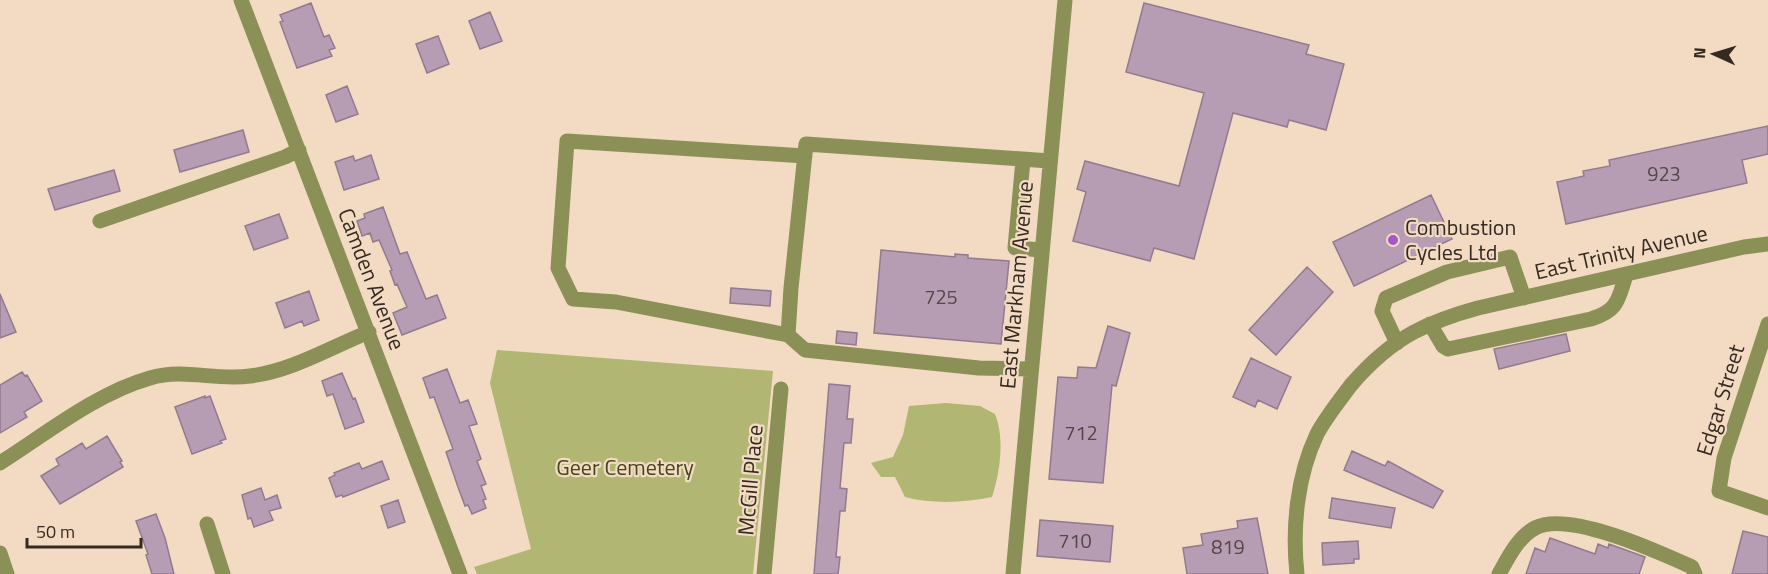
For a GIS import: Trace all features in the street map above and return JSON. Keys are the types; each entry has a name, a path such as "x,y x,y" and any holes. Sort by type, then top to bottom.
{"street":[{"name":"Camden Avenue","path":"241,0 460,574"},
{"name":"East Markham Avenue","path":"1013,574 1065,0"},
{"path":"805,156 567,141 558,268 573,298 616,302 788,335 806,350 979,368 1031,369"},
{"path":"788,335 790,288 806,144 1050,161"},
{"path":"100,221 285,157 299,150"},
{"path":"1023,160 1015,248 1041,250"},
{"name":"East Trinity Avenue","path":"1297,574 1294,551 1296,518 1308,456 1317,434 1335,406 1361,374 1396,343 1430,324 1457,314 1744,246 1768,244"},
{"path":"1396,343 1382,311 1386,298 1447,272 1510,257 1524,298"},
{"path":"1430,324 1443,346 1448,349 1591,319 1605,315 1612,310 1618,300 1626,275"},
{"name":"Edgar Street","path":"1768,324 1724,458 1719,491 1768,508"},
{"path":"0,463 104,396 131,384 153,377 179,373 251,376 332,349 369,332"},
{"name":"McGill Place","path":"764,574 781,389"},
{"path":"1499,574 1518,542 1534,528 1552,522 1594,530 1651,548 1692,567 1695,574"},
{"path":"207,524 223,574"},
{"path":"0,553 7,574"}],"green space":[{"name":"Geer Cemetery","path":"497,350 773,371 753,574 477,574 474,567 531,549 490,383"},
{"path":"946,403 980,406 995,414 1001,445 992,497 948,502 905,497 895,477 881,477 871,463 893,457 903,435 909,406"}],"building":[{"path":"311,3 324,37 329,35 335,48 329,50 332,56 297,68 280,22 283,21 280,15"},
{"path":"1144,3 1309,45 1306,54 1344,64 1326,130 1289,120 1287,127 1233,113 1194,259 1154,248 1150,261 1073,241 1086,192 1077,189 1085,161 1179,186 1204,93 1126,72"},
{"path":"490,12 502,41 480,49 469,21"},
{"path":"438,36 449,64 427,73 416,44"},
{"path":"347,86 358,114 336,122 326,95"},
{"path":"1768,126 1768,154 1742,160 1747,183 1566,224 1557,182 1584,176 1583,171 1610,166 1609,160"},
{"path":"243,130 249,152 180,172 174,150"},
{"path":"371,155 379,179 344,190 335,162 353,156 355,161"},
{"path":"114,170 120,191 55,210 48,189"},
{"name":"Combustion Cycles Ltd","path":"1431,195 1452,239 1354,286 1333,242"},
{"path":"383,207 400,254 407,252 426,299 437,295 446,318 402,335 393,313 407,307 397,284 395,285 390,271 392,270 379,240 373,242 370,233 362,236 357,221 365,218 364,214"},
{"path":"279,214 288,238 254,250 245,226"},
{"path":"881,250 955,257 955,254 968,255 968,258 1009,261 1001,344 874,333"},
{"path":"1307,267 1333,292 1276,355 1249,330"},
{"path":"731,288 771,291 770,306 730,303"},
{"path":"309,291 319,320 304,326 302,321 285,328 276,303"},
{"path":"0,294 16,332 0,338"},
{"path":"1108,326 1130,333 1116,386 1112,385 1103,483 1049,479 1058,377 1077,378 1078,367 1096,368"},
{"path":"837,331 857,333 856,345 836,343"},
{"path":"1566,334 1570,351 1499,369 1494,349"},
{"path":"1251,358 1291,377 1277,409 1258,400 1255,407 1233,397"},
{"path":"447,369 460,403 468,400 477,424 469,426 481,459 477,461 486,484 481,486 486,499 483,500 486,508 472,514 468,505 465,506 446,452 453,449 434,397 430,398 423,378"},
{"path":"22,372 25,376 27,375 42,401 24,412 27,417 0,433 0,385"},
{"path":"342,373 364,422 345,429 333,394 327,396 322,381"},
{"path":"829,384 850,386 847,419 853,419 851,443 844,443 840,488 847,489 845,511 840,511 836,557 840,557 838,574 814,574"},
{"path":"205,396 205,398 210,396 226,439 220,441 222,443 192,454 175,407"},
{"path":"107,436 122,461 120,462 123,467 60,504 41,476 59,465 56,459 82,443 86,449"},
{"path":"1352,451 1385,466 1388,461 1443,491 1433,508 1344,470"},
{"path":"382,461 389,479 343,497 342,495 336,497 329,478 335,475 334,473 359,463 362,469"},
{"path":"261,488 265,500 277,495 281,508 269,511 273,520 254,527 251,518 248,519 242,495"},
{"path":"1332,498 1395,508 1391,528 1329,518"},
{"path":"398,500 405,522 388,528 381,506"},
{"path":"156,514 174,574 152,574 146,555 148,554 136,521"},
{"path":"1257,518 1268,574 1187,574 1183,548 1203,545 1201,534 1238,528 1237,521"},
{"path":"1040,520 1113,526 1110,562 1037,556"},
{"path":"1743,531 1768,537 1768,574 1732,574"},
{"path":"1550,538 1595,554 1598,544 1608,548 1609,544 1645,557 1639,574 1526,574 1535,548 1545,552"},
{"path":"1358,541 1359,559 1354,559 1354,563 1323,565 1322,543"}],"place":[{"name":"Combustion Cycles Ltd","path":"1393,240"}]}
